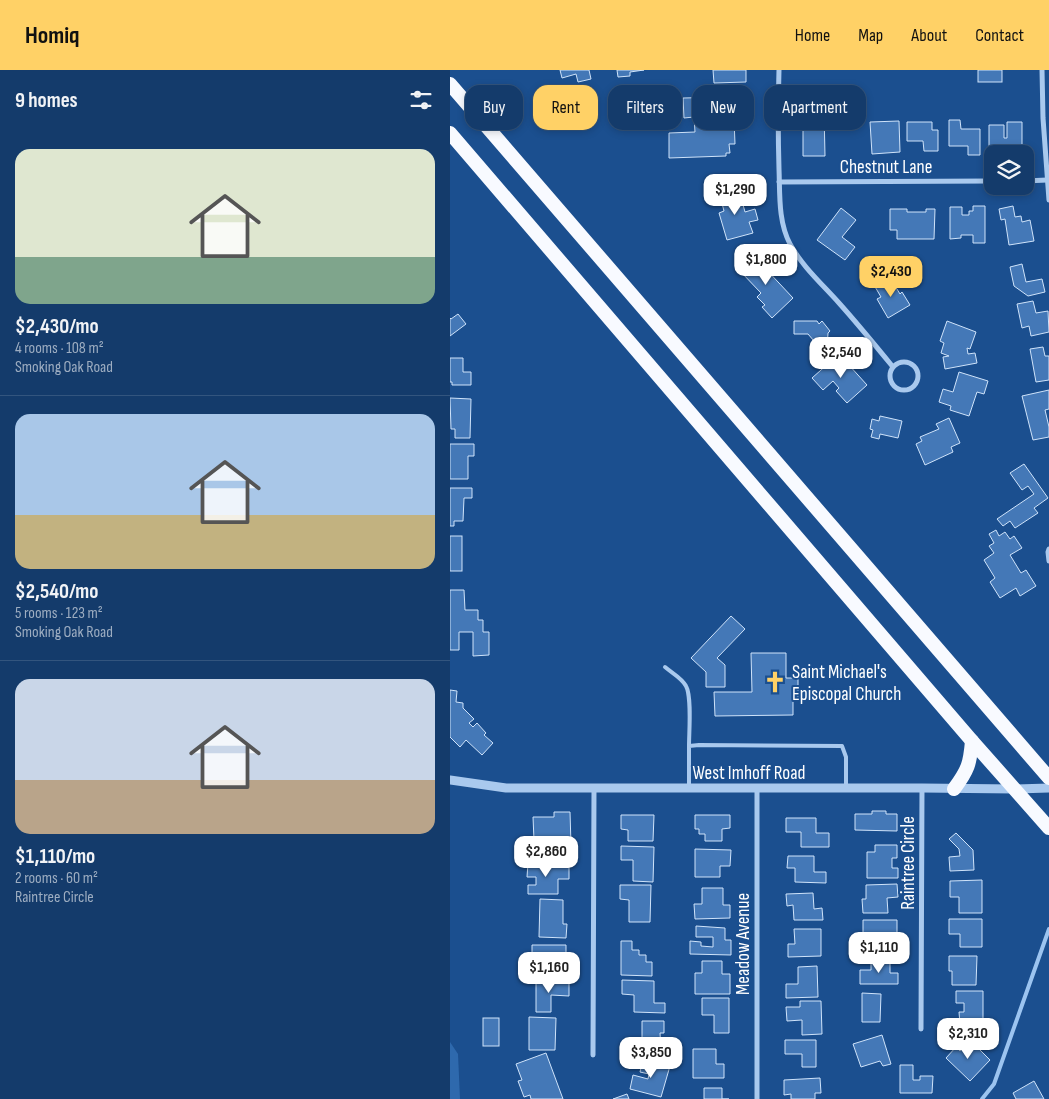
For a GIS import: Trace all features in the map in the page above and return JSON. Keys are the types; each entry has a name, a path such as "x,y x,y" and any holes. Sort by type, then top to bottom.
{"highway":[{"path":"450,84 1049,778"},
{"path":"450,133 1049,828"},
{"path":"954,789 966,774 970,760 972,740"}],"street":[{"path":"778,70 779,182 783,222 789,243 797,256 893,367"},
{"path":"1042,70 1043,118 1049,200"},
{"path":"1034,180 1047,180"},
{"name":"Chestnut Lane","path":"779,182 984,181"},
{"path":"903,362 910,363 918,371 916,384 904,391 893,386 889,378 893,367 903,362"},
{"path":"1049,549 1049,560"},
{"name":"West Imhoff Road","path":"450,780 506,788 1049,788"},
{"name":"Raintree Circle","path":"921,1029 922,788"},
{"path":"593,1055 594,789"},
{"name":"Meadow Avenue","path":"757,1099 758,789"}],"lane":[{"path":"665,667 682,681 687,688 689,696 689,789"},
{"path":"689,746 842,746 846,757 846,788"}],"shaded area":[{"path":"450,1042 458,1054 460,1099 450,1099"}],"building":[{"path":"560,70 589,70 591,79 578,82 576,74 562,78"},
{"path":"617,70 644,70 630,72 630,76 618,77"},
{"path":"713,70 746,70 746,82 714,83"},
{"path":"978,70 1002,70 1002,82 978,82"},
{"path":"683,98 692,98 692,117 684,118"},
{"path":"949,120 960,120 961,129 980,129 980,155 968,155 968,146 949,146"},
{"path":"899,121 900,152 872,154 870,122"},
{"path":"907,122 932,122 932,130 938,130 938,151 924,151 923,141 907,141"},
{"path":"1007,122 1022,122 1022,145 989,145 989,125 1004,125 1004,138 1007,138"},
{"path":"695,130 734,130 735,144 729,144 730,153 726,153 726,156 669,158 669,133 695,132"},
{"path":"803,130 824,130 825,156 803,156"},
{"path":"732,188 736,203 742,201 745,212 755,209 758,220 749,222 753,233 727,240 719,213 724,211 719,192"},
{"path":"973,206 985,206 985,243 973,243 973,235 961,235 961,238 950,239 950,207 962,207 962,215 969,215 969,211 973,211"},
{"path":"1013,206 1015,217 1021,216 1022,222 1030,220 1034,241 1009,245 1005,219 1001,220 999,209"},
{"path":"841,208 856,220 842,237 855,247 845,260 817,240"},
{"path":"890,209 907,209 907,212 926,212 926,209 935,209 934,239 897,239 897,230 890,230"},
{"path":"758,254 767,264 764,267 793,298 772,318 762,307 765,305 757,297 761,293 740,271"},
{"path":"1022,264 1026,282 1042,279 1045,292 1028,296 1014,286 1010,267"},
{"path":"889,276 900,294 902,292 910,305 888,318 877,299 881,297 874,285"},
{"path":"1033,301 1036,313 1048,311 1049,332 1031,336 1029,326 1022,328 1017,304"},
{"path":"458,314 466,324 450,336 450,318"},
{"path":"794,321 817,321 819,324 822,321 830,331 828,333 827,350 814,350 814,341 808,334 794,334"},
{"path":"947,321 976,332 970,349 967,348 968,354 975,353 977,363 945,369 943,357 949,356 941,353 944,343 940,341"},
{"path":"1043,347 1045,356 1049,356 1049,380 1036,382 1030,349"},
{"path":"839,354 867,385 847,403 836,391 839,388 833,381 823,390 812,378"},
{"path":"450,358 463,358 463,372 471,372 471,385 452,385 452,382 450,382"},
{"path":"959,372 988,381 984,394 977,392 969,416 950,410 951,406 939,402 943,389 953,392"},
{"path":"1049,390 1049,409 1045,410 1049,437 1033,440 1022,396"},
{"path":"450,398 471,399 470,438 455,438 455,429 451,429"},
{"path":"880,416 902,421 898,438 880,434 879,439 871,437 873,430 870,429 872,419 879,421"},
{"path":"949,418 960,443 951,447 953,452 925,465 916,444 922,441 920,437 939,429 936,424"},
{"path":"450,444 474,444 474,456 468,456 468,479 450,479"},
{"path":"1024,464 1048,498 1034,508 1038,513 1015,528 1010,521 1003,526 997,519 1034,494 1028,486 1022,490 1010,473"},
{"path":"450,488 472,488 472,498 464,498 463,521 454,521 454,526 450,526"},
{"path":"996,530 999,536 1005,532 1010,539 1014,536 1022,548 1010,555 1021,573 1026,570 1036,586 1020,596 1016,588 1000,598 990,582 995,578 984,560 994,553 989,546 994,543 989,534"},
{"path":"450,536 462,536 462,571 450,571"},
{"path":"450,590 464,590 465,610 478,610 478,620 483,620 483,632 489,632 489,655 473,656 473,632 459,632 459,650 450,650"},
{"path":"731,616 745,629 717,658 725,665 725,687 706,687 706,672 691,658"},
{"name":"Saint Michael's Episcopal Church","path":"751,653 786,653 786,678 798,678 798,686 793,686 801,693 793,702 793,715 715,716 714,692 752,692"},
{"path":"450,690 457,691 456,702 463,703 463,708 474,719 469,723 473,727 477,723 486,733 484,735 493,743 482,755 466,740 460,747 450,737"},
{"path":"872,811 886,811 886,814 897,814 897,831 855,830 855,814 872,814"},
{"path":"554,812 570,812 571,845 556,846 556,840 534,840 533,817 554,817"},
{"path":"621,815 654,815 653,841 628,841 628,830 621,829"},
{"path":"695,815 730,815 730,828 722,829 722,841 705,841 705,834 699,834 699,829 695,829"},
{"path":"786,818 816,818 816,833 829,833 829,847 801,847 801,832 786,832"},
{"path":"956,833 973,850 974,870 950,871 949,857 960,856 959,849 949,839"},
{"path":"875,845 897,845 897,858 892,858 892,868 898,868 898,878 867,878 867,852 875,852"},
{"path":"621,846 654,847 653,882 633,881 633,860 621,860"},
{"path":"695,849 731,850 730,866 720,866 720,877 695,877"},
{"path":"788,856 814,856 814,872 826,872 826,883 795,882 795,868 787,868"},
{"path":"528,863 555,863 555,866 569,866 569,879 558,879 558,894 528,894 528,885 536,885 536,877 527,877"},
{"path":"982,880 982,913 959,913 959,897 950,897 950,881"},
{"path":"897,884 898,897 887,898 888,913 863,913 862,899 866,899 866,885"},
{"path":"620,885 651,885 650,922 629,922 629,900 620,899"},
{"path":"702,888 723,888 723,905 730,905 730,918 695,919 694,904 702,904"},
{"path":"813,893 814,909 822,908 823,920 794,920 793,905 787,906 786,894"},
{"path":"540,899 563,900 563,924 567,924 566,938 539,937"},
{"path":"949,919 982,919 982,947 960,947 960,934 949,934"},
{"path":"863,920 897,920 897,935 888,935 888,948 863,948"},
{"path":"696,926 725,928 725,940 731,940 731,955 690,954 690,941 701,942 701,946 713,947 713,937 696,937"},
{"path":"794,929 821,929 821,956 788,957 788,944 795,944"},
{"path":"621,941 632,941 632,950 639,950 639,955 646,955 646,962 652,962 652,976 621,975"},
{"path":"532,945 566,945 566,957 557,957 557,963 567,963 567,975 532,975"},
{"path":"949,956 977,956 976,985 952,985 952,971 949,971"},
{"path":"871,959 890,959 890,973 898,973 898,984 860,984 860,970 871,970"},
{"path":"702,961 722,961 722,974 730,974 730,994 695,994 695,973 702,973"},
{"path":"817,966 818,997 786,998 786,984 798,984 798,967"},
{"path":"622,980 654,981 654,1003 665,1003 665,1013 634,1012 634,995 622,994"},
{"path":"536,982 569,982 569,996 551,995 551,1012 536,1012"},
{"path":"956,991 983,991 983,1023 960,1024 959,1012 964,1012 964,1003 956,1003"},
{"path":"862,993 881,994 880,1022 862,1022"},
{"path":"702,998 729,998 729,1033 714,1033 714,1015 702,1015"},
{"path":"800,1001 821,1001 822,1034 802,1035 802,1020 787,1021 786,1007 800,1007"},
{"path":"529,1017 556,1018 555,1050 529,1050"},
{"path":"483,1018 499,1018 499,1046 483,1046"},
{"path":"642,1021 664,1021 664,1033 660,1033 661,1051 633,1051 632,1038 642,1038"},
{"path":"882,1035 891,1064 883,1066 880,1061 861,1067 853,1044"},
{"path":"785,1040 816,1040 816,1067 802,1067 802,1054 785,1054"},
{"path":"971,1041 990,1060 970,1081 946,1058 956,1047 960,1051"},
{"path":"693,1049 716,1049 716,1064 724,1064 724,1078 693,1078"},
{"path":"546,1053 563,1099 531,1099 530,1095 524,1097 518,1081 522,1080 516,1064"},
{"path":"643,1059 670,1066 661,1097 630,1089 633,1075 648,1079 649,1074 640,1072"},
{"path":"900,1065 913,1065 913,1080 920,1080 920,1076 933,1076 932,1093 900,1093"},
{"path":"820,1078 821,1093 815,1093 815,1099 791,1099 791,1094 784,1095 784,1080"},
{"path":"1034,1081 1044,1099 1016,1099 1013,1093"},
{"path":"704,1088 722,1088 722,1099 704,1099"},
{"path":"627,1094 629,1099 613,1099"}],"waterway":[{"path":"982,1099 994,1084 1049,929"}],"place":[{"name":"Saint Michael's Episcopal Church","path":"775,682"}]}
